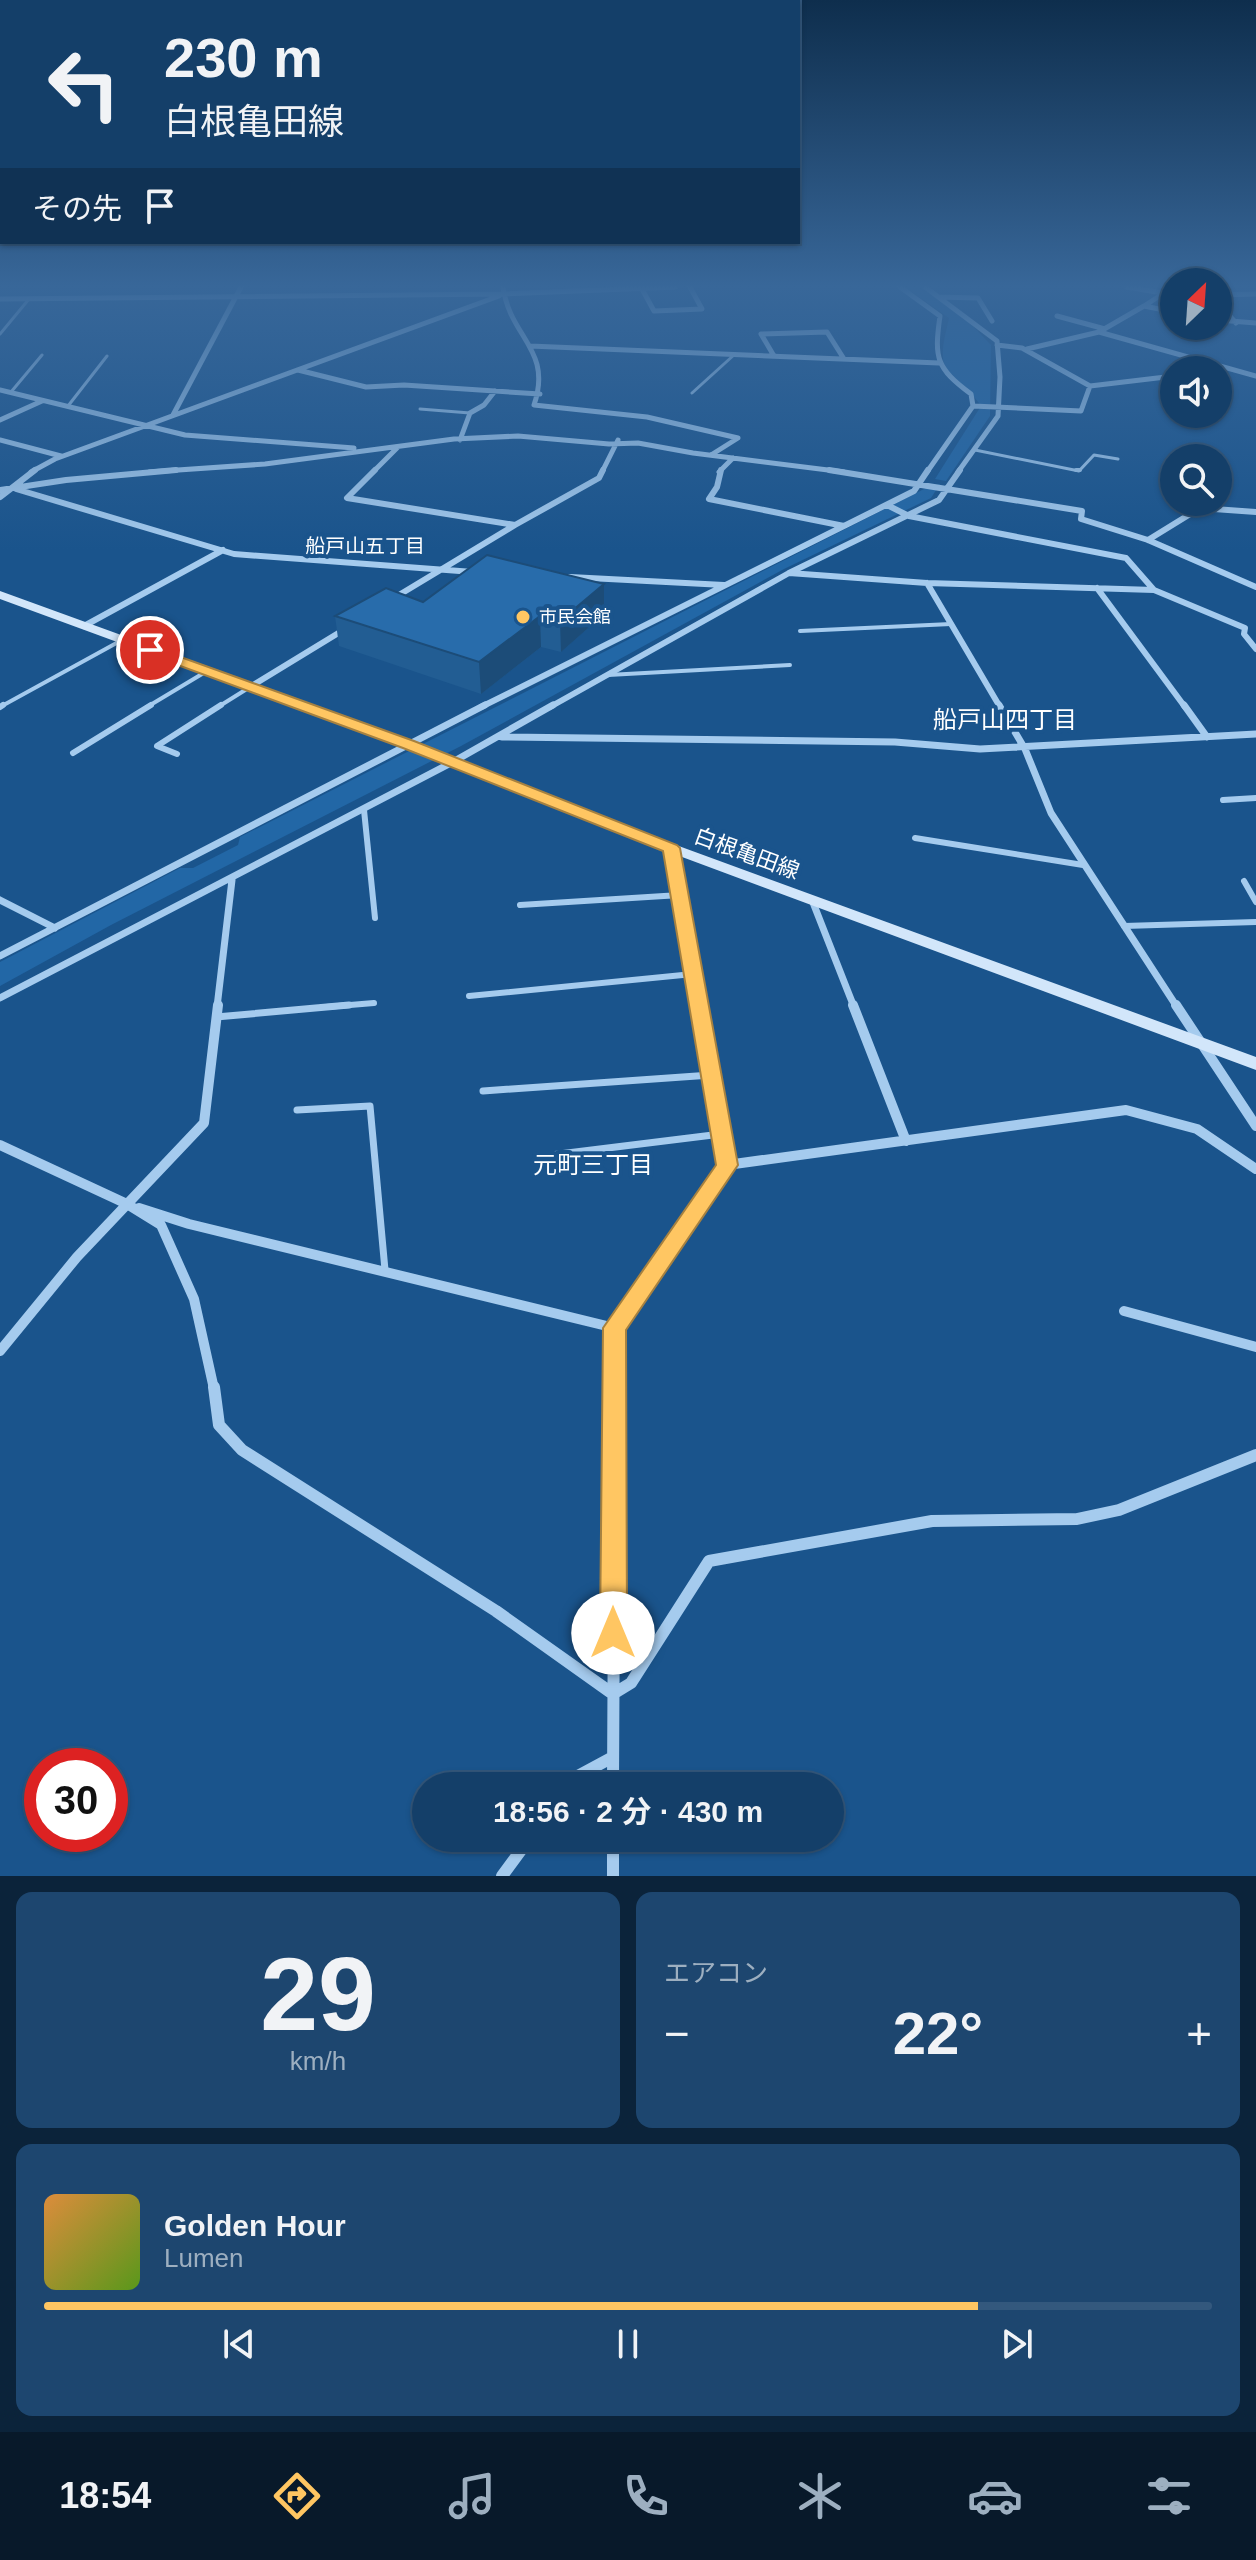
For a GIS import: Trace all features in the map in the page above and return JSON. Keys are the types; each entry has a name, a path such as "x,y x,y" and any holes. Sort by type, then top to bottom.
{"main road":[{"name":"白根亀田線","path":"0,595 408,744 671,848 1256,1064"}],"street":[{"path":"173,415 194,375"},
{"path":"0,497 30,473 62,456 285,375"},
{"path":"310,375 393,389 404,385 540,394"},
{"path":"542,375 540,394 534,405 647,417 738,438 711,455"},
{"path":"0,956 408,744 914,491 973,406 971,394 946,375"},
{"path":"0,998 364,810 789,573 939,500 998,416 1000,375"},
{"path":"1066,375 1090,386 1160,378"},
{"path":"973,406 1081,411 1090,386"},
{"path":"0,390 185,435 265,439 359,450"},
{"path":"460,440 470,413 484,405 495,391"},
{"path":"0,420 42,400"},
{"path":"0,490 147,470 268,464 359,450 460,440 518,436 609,444 618,440 951,486 1082,511 1081,519 1148,540 1256,587"},
{"path":"0,440 62,456"},
{"path":"384,604 599,478 618,440"},
{"path":"398,447 347,498 515,525"},
{"path":"733,458 718,473 717,487 709,499 844,526"},
{"path":"12,488 223,550 483,573"},
{"path":"887,505 909,516 1126,558 1154,590"},
{"path":"1232,509 1256,512"},
{"path":"1148,540 1184,516"},
{"path":"84,626 223,550"},
{"path":"789,573 927,583 1154,590 1245,628 1244,634 1256,649"},
{"path":"559,577 726,585"},
{"path":"927,583 1025,749 1051,813 1256,1126"},
{"path":"1097,588 1207,737"},
{"path":"250,687 358,621"},
{"path":"498,737 895,742 980,749 1025,749 1256,734"},
{"path":"613,1772 615,1328 727,1165 671,848"},
{"path":"0,1351 77,1257 204,1123 232,880"},
{"path":"0,900 55,928"},
{"path":"812,900 906,1141"},
{"path":"727,1165 1126,1110 1197,1129 1256,1169"},
{"path":"0,1145 127,1204 161,1225 194,1299 211,1364 219,1425 242,1450 496,1611 613,1694"},
{"path":"127,1204 189,1224 615,1328"},
{"path":"1124,1311 1256,1347"},
{"path":"613,1694 631,1683 709,1561 932,1521 1077,1519 1119,1510 1256,1455"},
{"path":"585,1772 613,1757"},
{"path":"502,1876 520,1852"},
{"path":"613,1852 613,1876"}],"lane":[{"path":"11,392 26,375"},
{"path":"68,406 93,375"},
{"path":"692,393 712,375"},
{"path":"420,409 470,413"},
{"path":"975,450 1079,471 1094,455 1118,459"},
{"path":"800,631 951,624"},
{"path":"0,707 122,640"},
{"path":"608,675 790,665"},
{"path":"73,753 207,671"},
{"path":"177,754 157,746 250,687"},
{"path":"1223,800 1256,798"},
{"path":"364,810 375,918"},
{"path":"915,838 1083,865"},
{"path":"1244,881 1256,902"},
{"path":"520,905 680,895"},
{"path":"1124,926 1256,922"},
{"path":"469,996 693,974"},
{"path":"216,1017 374,1003"},
{"path":"483,1091 711,1075"},
{"path":"297,1110 370,1106 385,1270"},
{"path":"543,1156 721,1134"}],"shaded area":[{"path":"950,375 991,375 990,416 946,481 935,479 981,406"},
{"path":"940,484 931,498 784,569 461,746 111,925 0,986 0,962 180,868 193,868 238,845 240,837 930,486"}],"building":[{"path":"487,555 604,584 560,621 540,616 479,662 335,616 386,588 423,602"}],"place":[{"name":"市民会館","path":"523,617"}],"district":[{"name":"船戸山五丁目","path":"365,546"},
{"name":"船戸山四丁目","path":"1005,720"},
{"name":"元町三丁目","path":"593,1165"}],"route":[{"path":"150,650 408,744 671,848 727,1165 615,1328 613,1633"}]}
